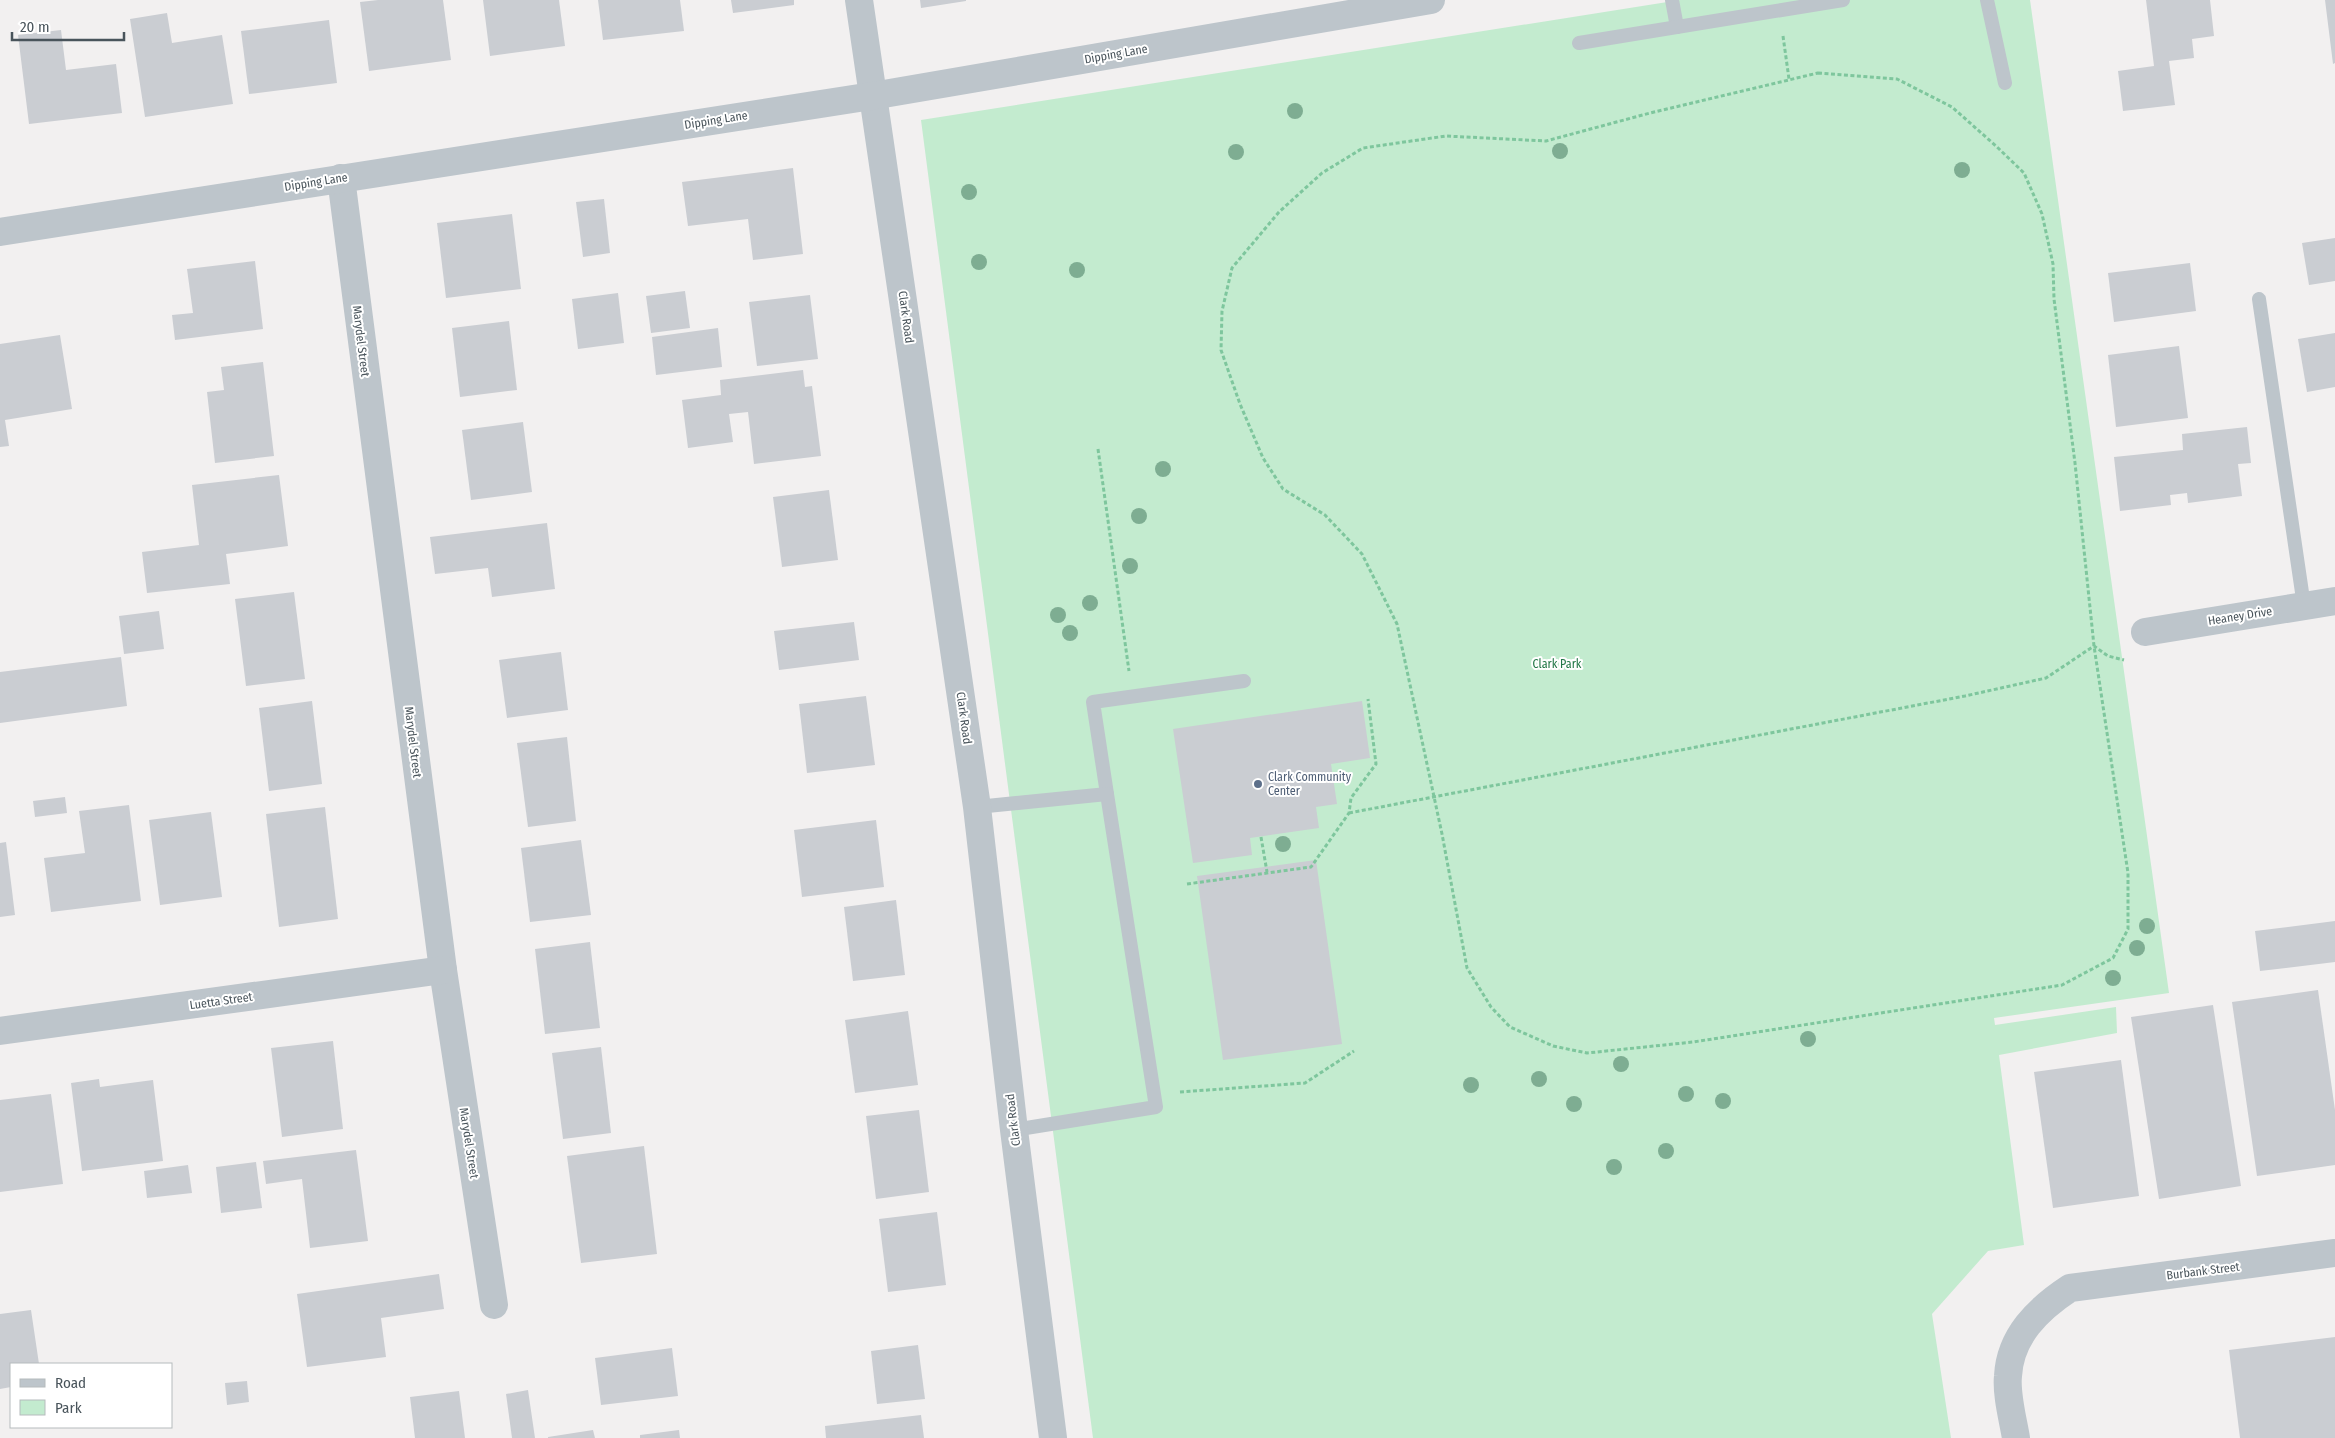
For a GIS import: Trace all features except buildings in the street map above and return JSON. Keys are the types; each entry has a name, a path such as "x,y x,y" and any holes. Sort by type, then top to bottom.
{"street":[{"name":"Clark Road","path":"859,0 977,807 1014,1130 1053,1438"},
{"name":"Dipping Lane","path":"0,232 872,96 1431,0"},
{"name":"Marydel Street","path":"341,178 443,970 494,1305"},
{"name":"Heaney Drive","path":"2145,632 2335,601"},
{"name":"Luetta Street","path":"0,1032 443,970"},
{"name":"Burbank Street","path":"2016,1438 2007,1377 2014,1349 2027,1324 2046,1303 2070,1288 2335,1253"}],"lane":[{"path":"1672,0 1676,27"},
{"path":"1579,42 1843,0"},
{"path":"1987,0 2005,83"},
{"path":"2258,298 2304,606"},
{"path":"1014,1130 1156,1107 1093,702 1244,681"},
{"path":"977,807 1107,794"}],"path":[{"path":"1780,10 1789,79"},
{"path":"1818,73 1896,79 1952,107 1996,146 2024,173 2042,214 2053,264 2054,299 2075,463 2094,646 2128,873 2128,929 2113,958 2062,985 1693,1042 1587,1053 1553,1046 1510,1027 1491,1007 1467,968 1434,796 1397,624 1362,554 1325,515 1283,489 1262,458 1221,350 1222,311 1232,268 1279,212 1322,173 1364,148 1446,136 1546,141 1650,113 1818,73"},
{"path":"1098,449 1132,696"},
{"path":"1349,813 1956,698 2046,678 2094,646"},
{"path":"1187,884 1311,867 1349,813 1350,798 1376,764 1368,698"},
{"path":"1260,837 1266,872"},
{"path":"1155,1093 1305,1082 1354,1051"}],"green space":[{"name":"Clark Park","path":"1680,0 2030,0 2169,993 1994,1018 1995,1025 2116,1007 2117,1033 1999,1055 2024,1245 1988,1251 1932,1314 1951,1438 1093,1438 921,120"}],"place":[{"name":"Clark Community Center","path":"1258,784"}]}
